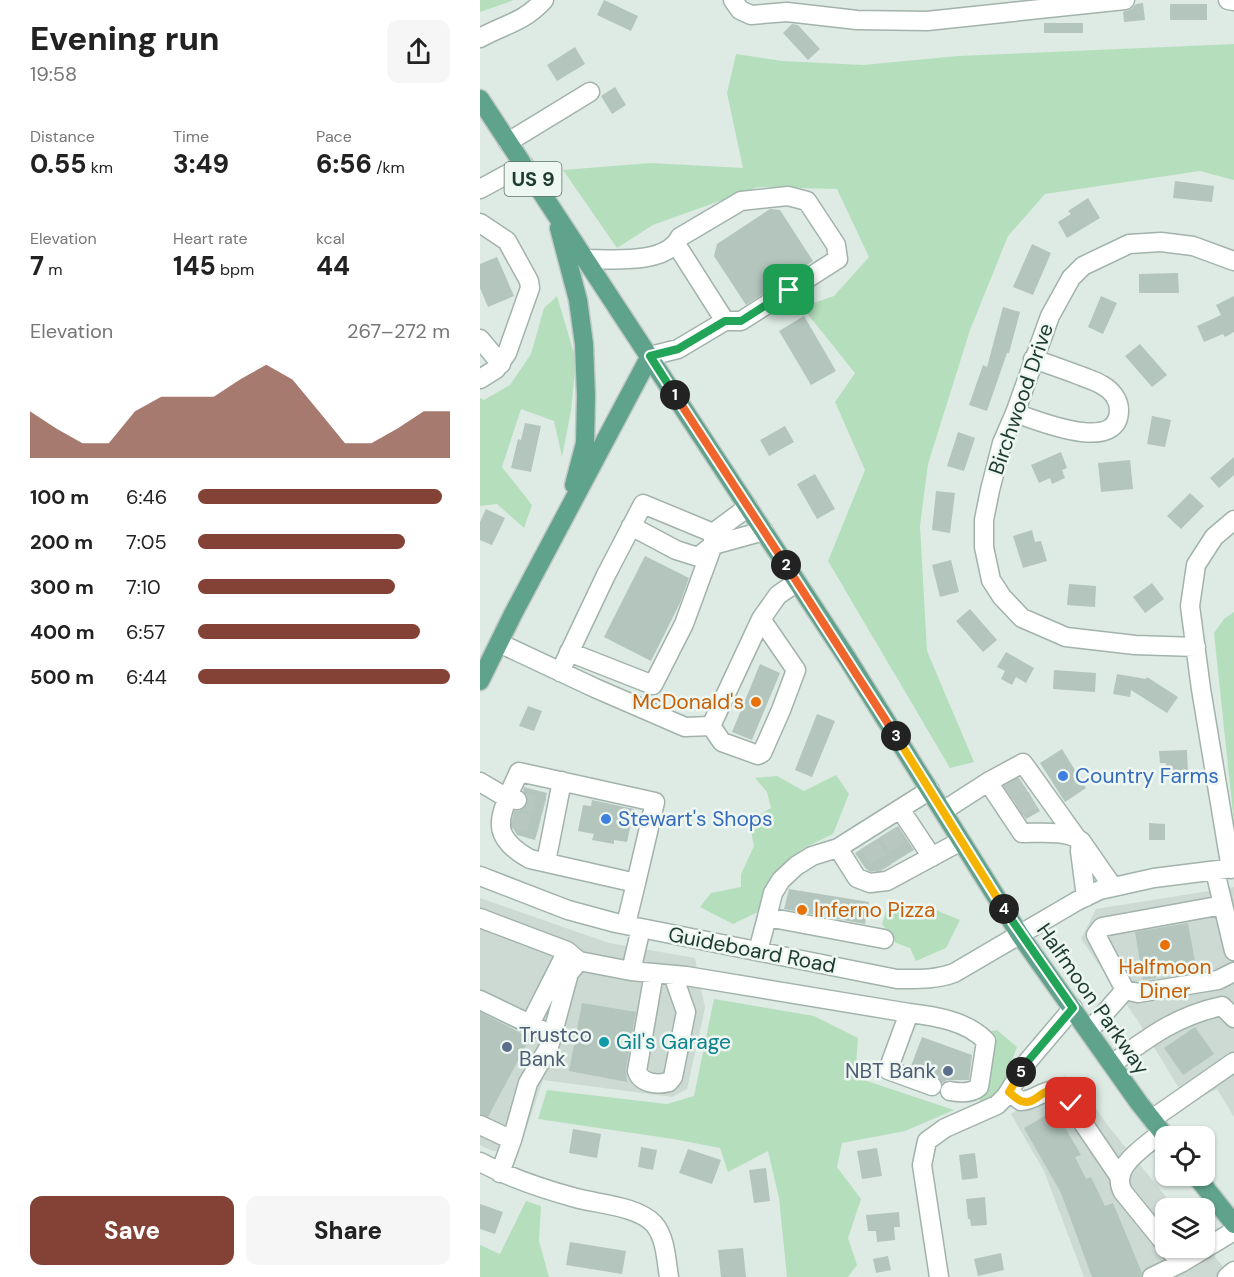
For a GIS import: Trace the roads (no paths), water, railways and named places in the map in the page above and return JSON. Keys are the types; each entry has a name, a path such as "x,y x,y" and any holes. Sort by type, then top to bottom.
{"main road":[{"name":"Halfmoon Parkway","path":"480,99 797,582 1020,935 1158,1126"},
{"path":"555,212 578,300 584,344 585,443 568,511"},
{"path":"480,681 650,356"},
{"path":"1206,1186 1231,1213"}],"street":[{"path":"480,38 518,22 544,0"},
{"path":"739,6 751,15 787,12 856,20 927,21 1125,0"},
{"path":"1228,0 1234,2"},
{"path":"508,142 590,93"},
{"path":"480,189 524,165"},
{"path":"586,259 634,259 656,256 676,244 680,237 741,201 788,196 807,201 836,245 838,259 741,321 725,321 678,349 650,356"},
{"path":"480,223 507,241 529,281 530,288 501,364 480,379"},
{"path":"480,229 480,244"},
{"name":"Birchwood Drive","path":"1196,647 1135,645 1066,637 1022,618 1002,597 991,580 984,547 984,520 1002,443 1050,316 1071,278 1083,266 1129,244 1161,242 1193,246 1234,261"},
{"path":"676,244 693,267 725,321"},
{"path":"480,339 501,364"},
{"path":"1015,413 1077,433 1097,433 1107,430 1119,415 1119,403 1102,384 1034,358"},
{"path":"560,672 643,504 713,539 764,531"},
{"path":"631,526 676,550 698,557 713,539 748,507"},
{"path":"1234,520 1214,537 1196,566 1190,606 1227,869 1223,904 1234,951"},
{"path":"569,652 653,685 684,624 713,539"},
{"path":"711,726 761,619 778,595 797,582"},
{"path":"711,726 722,742 758,755 762,753 796,670 761,619"},
{"path":"645,682 661,650 684,624"},
{"path":"499,642 560,672 685,727 711,726"},
{"path":"943,811 1023,763 1022,833 1049,833 1079,839"},
{"path":"631,971 636,883 655,802 519,772 507,818 500,823 502,834 519,853 530,859 636,883"},
{"path":"546,862 545,827 550,808 562,781"},
{"path":"480,782 512,799"},
{"path":"988,782 1021,796 1079,839 1113,887"},
{"path":"758,951 773,893 781,880 812,856 865,838 884,826 900,809 930,790"},
{"path":"900,809 932,857"},
{"path":"1079,839 1086,897"},
{"path":"838,848 857,878 870,883 907,862 932,857 961,841"},
{"name":"Guideboard Road","path":"480,876 568,910 634,926 897,978 924,980 942,978 954,973 1086,897 1113,887 1154,878 1227,869"},
{"path":"1223,904 1102,927 1096,935 1125,990 1138,993 1207,982 1218,980 1234,972"},
{"path":"766,917 884,939"},
{"path":"480,918 573,956 631,971 673,975 927,1015 954,1022 980,1035 986,1041 980,1087 961,1093 950,1091"},
{"path":"530,1024 573,956"},
{"path":"500,1173 528,1083 549,1047 573,956"},
{"path":"654,973 637,1071 639,1077 644,1081 663,1083 669,1082 673,1077 685,1017 683,1002 673,975"},
{"path":"1089,1031 1125,990"},
{"path":"480,1000 552,1035"},
{"path":"1112,1064 1160,1029 1197,1011 1222,1006 1234,1018"},
{"path":"939,1277 922,1165 927,1142 945,1128 997,1105 1009,1092 1028,1061 1073,1008"},
{"path":"909,1013 888,1070 932,1086"},
{"path":"1163,1126 1234,1062"},
{"path":"1009,1092 1022,1101 1028,1101 1050,1090 1057,1090 1064,1095 1119,1176"},
{"path":"480,1125 512,1140"},
{"path":"1155,1134 1124,1166 1119,1176 1119,1185 1123,1192 1155,1231"},
{"path":"480,1162 500,1173 576,1198 634,1211 654,1223 663,1239 669,1277"},
{"path":"1152,1277 1181,1263 1234,1231"},
{"path":"1177,1258 1181,1263"},
{"path":"1227,1277 1234,1271"}],"tunnel":[{"path":"1008,793 1022,783"},
{"path":"517,800 544,807"},
{"path":"1018,808 1033,800"},
{"path":"512,819 539,826"},
{"path":"888,832 903,856"},
{"path":"869,844 884,869"}],"place":[{"name":"McDonald's","path":"756,702"},
{"name":"Country Farms","path":"1063,776"},
{"name":"Stewart's Shops","path":"606,819"},
{"name":"Inferno Pizza","path":"802,910"},
{"name":"Halfmoon Diner","path":"1165,945"},
{"name":"Gil's Garage","path":"604,1042"},
{"name":"Trustco Bank","path":"507,1047"},
{"name":"NBT Bank","path":"948,1071"}]}
